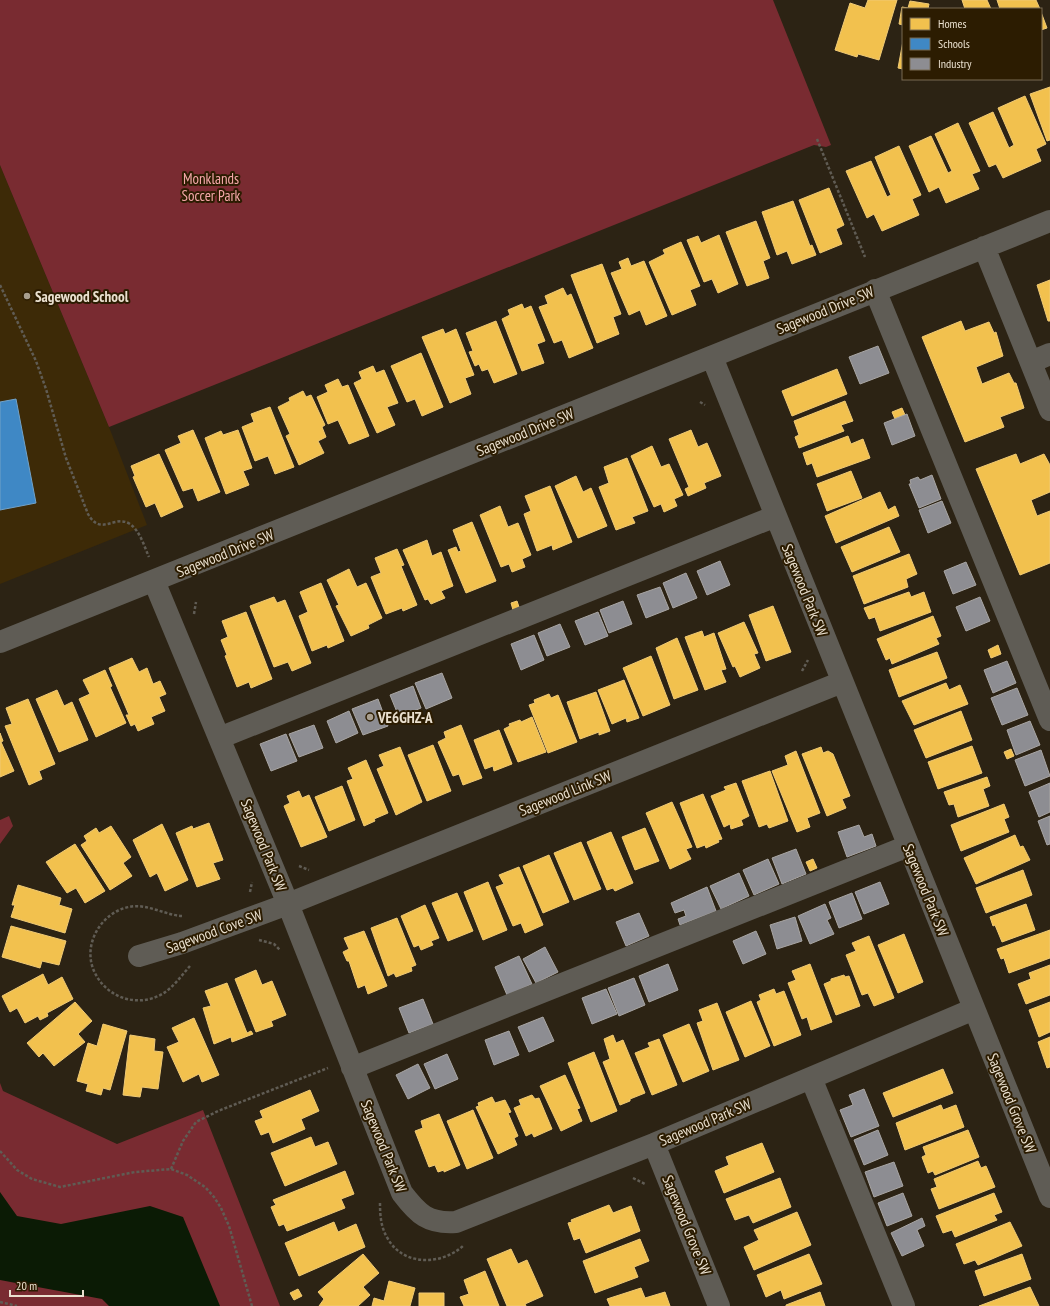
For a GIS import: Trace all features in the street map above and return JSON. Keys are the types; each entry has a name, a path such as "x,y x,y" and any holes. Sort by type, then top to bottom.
{"street":[{"name":"Sagewood Drive SW","path":"0,642 1050,221"},
{"path":"984,247 1040,358 1050,410"},
{"path":"875,290 1050,720"},
{"name":"Sagewood Park SW","path":"156,580 276,874 402,1193 411,1206 424,1217 440,1223 456,1222 654,1144 974,1010 712,357"},
{"path":"220,738 776,516"},
{"name":"Sagewood Link SW","path":"288,904 842,682"},
{"path":"352,1068 908,846"},
{"name":"Sagewood Cove SW","path":"139,956 182,943 288,904"},
{"name":"Sagewood Grove SW","path":"974,1010 1050,1197"},
{"path":"812,1078 904,1306"},
{"name":"Sagewood Grove SW","path":"654,1144 719,1306"}],"path":[{"path":"817,139 865,257"},
{"path":"0,285 36,361 46,389 66,458 88,514 97,524 102,525 124,522 133,528 142,542 156,580"},
{"path":"700,402 710,409"},
{"path":"800,675 806,665 808,656"},
{"path":"252,883 296,865 312,872"},
{"path":"247,898 251,890 253,879"},
{"path":"188,917 160,913 138,906 122,909 112,913 103,921 95,934 91,955 94,973 100,981 114,994 130,1000 147,1000 164,993 191,965"},
{"path":"254,941 274,944 283,953"},
{"path":"326,1060 332,1075"},
{"path":"171,1168 184,1141 196,1122 218,1111 329,1068"},
{"path":"0,1151 17,1170 46,1184 60,1187 135,1172 171,1168 187,1175 204,1187 214,1197 221,1208 228,1226 252,1306"},
{"path":"626,1176 639,1181 650,1189"},
{"path":"379,1198 381,1221 387,1238 395,1248 409,1257 426,1260 440,1258 454,1252 468,1241"},
{"path":"0,1302 17,1306"}],"shaded area":[{"name":"Sagewood School","path":"0,165 109,427 147,525 0,584"},
{"path":"0,1192 17,1216 61,1224 150,1206 183,1217 220,1306 109,1306 102,1299 0,1280"}],"green space":[{"name":"Monklands Soccer Park","path":"0,0 773,0 831,145 826,147 814,145 109,427 0,165"},
{"path":"9,816 13,826 0,844 0,820"},
{"path":"0,1083 3,1091 117,1144 203,1110 280,1306 0,1306"}],"building: Homes":[{"path":"868,0 897,0 879,60 858,54 857,57 835,50 850,3 865,8"},
{"path":"962,0 987,0 991,8 965,8"},
{"path":"997,0 1036,0 1040,8 1000,8"},
{"path":"910,1 929,4 928,8 908,8"},
{"path":"902,7 908,8 902,8 902,25 899,24"},
{"path":"1042,15 1047,28 1042,30"},
{"path":"902,46 902,69 898,68"},
{"path":"1050,87 1050,140 1047,141 1030,94"},
{"path":"1025,96 1046,144 1036,149 1041,161 1003,178 996,164 989,167 969,123 993,112 1009,148 1014,145 998,108"},
{"path":"958,123 980,171 972,174 979,189 946,203 939,187 929,192 909,146 931,136 948,173 952,171 935,134"},
{"path":"899,146 921,195 912,199 919,215 882,231 874,214 867,218 846,171 871,161 887,197 891,195 875,157"},
{"path":"829,188 844,225 836,229 842,244 820,253 799,200"},
{"path":"793,201 810,246 812,245 816,255 792,264 787,251 777,255 762,212"},
{"path":"756,221 770,258 763,261 769,278 747,286 726,232"},
{"path":"719,235 738,284 718,293 712,279 704,282 687,240 698,236 701,243"},
{"path":"681,242 700,286 690,290 696,305 672,315 649,262 665,254 663,250"},
{"path":"628,258 631,266 644,261 667,316 646,325 640,310 629,315 611,273 622,269 619,262"},
{"path":"602,264 621,314 613,317 619,334 597,343 571,275"},
{"path":"1050,280 1050,321 1048,321 1037,285"},
{"path":"563,288 567,296 571,294 593,348 569,358 562,340 554,343 539,307 548,304 545,296"},
{"path":"522,304 524,309 531,306 545,341 537,344 544,363 522,371 502,319 510,315 508,310"},
{"path":"496,321 517,374 494,383 488,369 482,371 479,364 475,366 469,352 473,351 466,333"},
{"path":"961,321 965,331 989,322 994,333 996,332 1003,356 976,367 982,384 1009,373 1014,383 1016,383 1024,408 1000,417 1004,427 965,442 922,337"},
{"path":"443,329 445,334 456,329 474,375 465,378 471,394 450,403 422,337"},
{"path":"421,353 443,407 422,416 415,399 407,402 391,366"},
{"path":"373,366 376,373 384,370 398,403 387,407 395,425 377,433 354,383 362,379 359,372"},
{"path":"837,369 847,394 792,416 782,391"},
{"path":"338,379 342,387 348,385 369,436 349,444 338,420 328,424 317,397 328,392 325,385"},
{"path":"303,391 306,397 311,395 325,425 322,427 326,437 318,441 324,453 299,465 286,436 290,434 278,407 290,401 289,398"},
{"path":"845,401 853,421 841,425 844,431 799,448 795,437 799,435 794,421"},
{"path":"270,407 294,467 275,474 268,456 255,461 242,427 254,422 251,414"},
{"path":"902,408 905,415 895,419 892,412"},
{"path":"193,430 220,492 198,501 193,488 183,491 165,450 181,443 178,436"},
{"path":"238,430 252,468 243,471 249,485 226,494 205,438 221,431 223,435"},
{"path":"691,430 698,447 707,443 721,476 704,483 706,488 688,496 685,489 689,487 669,439"},
{"path":"848,436 851,444 863,439 870,458 817,477 812,463 807,465 803,453"},
{"path":"652,446 661,467 669,464 683,495 674,499 677,506 664,512 661,504 654,507 631,456"},
{"path":"159,454 183,507 161,517 155,503 146,507 133,477 135,476 131,466"},
{"path":"1016,454 1020,464 1044,454 1050,465 1050,492 1031,500 1037,516 1050,511 1050,563 1020,575 976,469"},
{"path":"627,458 648,511 632,517 635,523 616,530 599,487 609,483 604,467"},
{"path":"851,471 862,498 827,511 817,484"},
{"path":"576,476 583,492 591,488 607,526 578,538 555,486"},
{"path":"550,486 572,542 553,550 552,545 537,551 524,514 531,511 525,496"},
{"path":"880,492 888,510 895,506 899,516 836,543 825,516"},
{"path":"500,506 508,527 518,523 531,555 522,559 525,567 512,572 509,564 501,567 480,515"},
{"path":"472,522 496,581 466,593 448,550 456,547 458,552 461,551 453,530"},
{"path":"889,527 900,552 852,572 841,547"},
{"path":"427,540 432,556 441,552 453,586 441,591 445,598 431,604 428,599 425,600 403,550"},
{"path":"397,549 404,565 401,566 417,605 403,611 402,608 386,614 371,577 381,573 375,558"},
{"path":"909,554 917,574 906,579 908,587 864,604 853,576"},
{"path":"349,569 357,587 366,583 382,618 368,625 369,628 351,636 336,606 339,605 327,580"},
{"path":"321,583 344,641 328,648 327,645 312,651 299,616 308,612 300,592"},
{"path":"909,592 911,597 924,592 931,612 880,631 875,617 869,619 864,608"},
{"path":"274,597 277,603 285,600 311,663 292,671 288,662 274,667 250,606"},
{"path":"517,601 519,607 513,610 511,603"},
{"path":"773,606 791,652 766,661 749,615"},
{"path":"246,612 272,679 251,688 249,682 237,687 225,656 227,655 221,640 228,637 222,621"},
{"path":"933,616 941,636 936,638 939,644 892,664 890,658 886,660 877,639"},
{"path":"744,622 758,653 754,654 760,668 740,677 735,666 733,667 718,633"},
{"path":"702,631 704,637 714,633 726,669 721,670 726,682 705,690 685,637"},
{"path":"677,638 698,690 674,699 656,648"},
{"path":"998,645 1001,654 991,658 988,650"},
{"path":"937,652 947,678 899,697 889,670"},
{"path":"651,656 670,705 643,716 623,668"},
{"path":"132,658 139,672 147,668 153,684 160,681 166,694 159,697 165,711 151,717 154,724 138,731 135,724 131,726 126,715 129,715 109,668"},
{"path":"105,670 112,686 110,687 126,723 96,737 79,699 90,694 83,680"},
{"path":"624,680 639,718 627,722 626,718 612,724 598,690"},
{"path":"946,683 949,690 960,685 968,704 914,725 902,701"},
{"path":"57,690 64,706 72,702 88,740 59,752 36,699"},
{"path":"596,692 610,731 599,735 599,732 580,739 567,702"},
{"path":"549,694 551,698 558,695 577,742 548,753 529,705 535,703 534,700"},
{"path":"28,699 55,764 39,771 42,779 29,785 5,726 12,724 6,708"},
{"path":"961,711 972,740 926,758 914,730"},
{"path":"532,717 546,752 518,762 504,729 510,726 509,724 520,720 521,722"},
{"path":"461,725 482,778 463,785 459,774 453,776 438,742 446,738 444,732"},
{"path":"499,730 512,764 494,771 493,766 485,769 474,740"},
{"path":"0,733 3,741 1,742 14,771 0,777"},
{"path":"433,745 451,791 427,801 408,755"},
{"path":"972,746 982,773 938,789 928,762"},
{"path":"400,747 422,802 396,815 377,769 384,766 379,755"},
{"path":"821,747 823,753 828,751 833,754 850,796 842,799 846,808 827,816 802,754"},
{"path":"1011,749 1014,756 1007,759 1004,752"},
{"path":"796,751 820,813 807,818 810,827 797,832 772,771 788,765 785,756"},
{"path":"366,760 388,813 374,819 375,821 364,826 347,781 353,779 348,768"},
{"path":"770,771 788,821 769,828 767,824 759,827 742,781"},
{"path":"987,777 990,786 983,789 989,806 958,817 954,804 949,805 944,792"},
{"path":"736,783 749,816 741,820 743,825 731,829 730,824 724,827 711,796 726,790 724,787"},
{"path":"342,786 355,820 329,831 315,797"},
{"path":"299,791 302,798 309,795 327,837 301,847 284,806 290,803 287,796"},
{"path":"703,794 722,839 706,848 705,845 697,848 680,803"},
{"path":"672,802 692,847 686,849 691,859 670,869 646,813"},
{"path":"1004,804 1009,817 1004,819 1009,832 961,851 951,825"},
{"path":"209,823 223,860 213,863 220,879 197,887 176,833 192,826 193,829"},
{"path":"162,824 188,880 165,891 157,873 150,877 133,840"},
{"path":"111,826 131,857 123,863 132,876 110,890 81,845 87,841 84,836 96,828 99,833"},
{"path":"645,828 659,861 635,870 622,837"},
{"path":"611,832 633,883 615,891 613,888 607,890 587,842"},
{"path":"1015,835 1020,847 1023,846 1030,860 976,884 964,858"},
{"path":"581,842 601,889 574,900 554,853"},
{"path":"75,844 105,891 85,903 76,888 67,893 46,862"},
{"path":"549,855 569,902 543,913 523,866"},
{"path":"813,859 817,868 810,871 806,862"},
{"path":"519,867 543,925 525,933 521,923 513,926 496,887 504,884 499,875"},
{"path":"1023,870 1032,895 986,913 976,888"},
{"path":"488,882 507,930 483,940 464,892"},
{"path":"18,885 61,898 59,905 72,909 65,933 11,917 15,905 12,905"},
{"path":"457,893 473,931 448,941 432,903"},
{"path":"1026,904 1035,930 1002,942 990,917"},
{"path":"425,905 439,938 431,941 433,945 421,950 419,945 414,947 401,916"},
{"path":"397,918 416,965 411,967 412,971 396,977 394,973 388,976 371,928"},
{"path":"11,926 66,941 59,965 42,961 40,968 2,957"},
{"path":"1050,930 1050,958 1009,973 1004,958 1001,959 997,949"},
{"path":"364,931 387,986 368,994 365,985 358,988 349,961 347,961 343,952 349,949 344,938"},
{"path":"904,934 923,982 898,993 878,945"},
{"path":"869,936 894,998 874,1006 868,993 862,995 846,955 856,951 852,943"},
{"path":"810,964 832,1022 811,1030 807,1017 802,1019 788,983 796,980 792,971"},
{"path":"1050,965 1050,995 1026,1004 1018,984 1031,979 1029,973"},
{"path":"256,970 262,985 272,981 286,1015 271,1021 273,1026 256,1032 235,979"},
{"path":"43,974 48,985 62,977 73,999 47,1013 48,1016 40,1020 38,1016 25,1023 17,1008 10,1012 2,996"},
{"path":"844,975 845,977 849,976 860,1006 836,1015 824,984 831,981 831,979"},
{"path":"227,983 247,1033 251,1031 253,1034 232,1042 231,1037 214,1044 203,1008 211,1006 205,991"},
{"path":"774,989 776,994 784,991 801,1035 774,1046 757,1002 761,1000 759,995"},
{"path":"751,1001 770,1046 745,1057 726,1012"},
{"path":"75,1002 92,1021 78,1034 85,1042 54,1066 43,1053 39,1057 27,1043"},
{"path":"1050,1002 1050,1032 1039,1037 1029,1010"},
{"path":"717,1003 739,1060 713,1070 697,1023 703,1021 699,1010"},
{"path":"194,1018 219,1075 202,1082 199,1074 183,1082 167,1047 179,1042 172,1028"},
{"path":"103,1024 127,1031 110,1090 103,1088 101,1095 86,1091 88,1084 77,1081 88,1043 97,1046"},
{"path":"689,1024 709,1071 683,1082 663,1035"},
{"path":"130,1035 155,1039 154,1051 163,1052 158,1089 142,1087 140,1097 123,1095"},
{"path":"613,1035 616,1043 623,1040 645,1093 620,1105 603,1062 610,1059 604,1039"},
{"path":"1050,1037 1050,1067 1047,1068 1038,1042"},
{"path":"659,1039 677,1085 652,1095 635,1053 650,1047 648,1043"},
{"path":"594,1052 617,1111 591,1122 568,1063"},
{"path":"943,1069 953,1093 893,1117 883,1093"},
{"path":"565,1075 580,1108 577,1109 582,1121 561,1131 540,1086"},
{"path":"310,1090 319,1111 301,1119 305,1129 273,1143 269,1132 261,1135 255,1121 263,1118 260,1111"},
{"path":"532,1095 535,1099 539,1098 552,1129 534,1137 532,1133 526,1136 514,1108 521,1105 519,1100"},
{"path":"492,1097 495,1103 505,1100 511,1112 508,1113 518,1136 514,1138 517,1145 498,1154 476,1107 479,1106 478,1103"},
{"path":"941,1105 943,1110 956,1105 964,1127 905,1150 896,1123"},
{"path":"473,1110 493,1158 467,1169 447,1121"},
{"path":"439,1114 460,1165 444,1172 444,1170 438,1172 435,1165 429,1167 415,1131 423,1128 421,1121"},
{"path":"968,1130 979,1157 935,1175 933,1171 928,1173 922,1157 926,1155 923,1147"},
{"path":"311,1137 315,1147 328,1142 337,1164 285,1186 271,1153"},
{"path":"762,1143 774,1172 724,1193 715,1171 729,1165 726,1157"},
{"path":"978,1161 981,1168 986,1166 995,1187 939,1209 931,1189 937,1187 934,1179"},
{"path":"345,1171 354,1194 341,1199 345,1208 287,1231 284,1224 279,1226 271,1207 276,1205 273,1200"},
{"path":"780,1178 791,1207 753,1223 749,1215 735,1220 726,1199"},
{"path":"994,1193 1002,1212 994,1215 997,1220 955,1237 952,1230 943,1233 936,1216"},
{"path":"609,1205 613,1213 631,1206 640,1231 586,1253 580,1238 574,1240 568,1223 572,1222 571,1220"},
{"path":"797,1212 811,1245 754,1270 744,1247 759,1240 754,1230"},
{"path":"334,1222 338,1232 356,1224 365,1247 299,1276 285,1243"},
{"path":"1010,1222 1022,1246 978,1265 975,1260 964,1264 956,1244"},
{"path":"640,1239 649,1261 634,1267 638,1277 595,1293 583,1261"},
{"path":"511,1249 518,1264 527,1260 543,1296 525,1304 526,1306 507,1306 487,1259"},
{"path":"363,1254 379,1273 363,1287 370,1295 358,1306 319,1306 324,1299 318,1292"},
{"path":"809,1254 822,1284 784,1299 781,1290 766,1297 757,1275"},
{"path":"1022,1254 1031,1279 984,1296 975,1271"},
{"path":"485,1271 499,1306 464,1306 460,1297 469,1294 464,1280"},
{"path":"389,1281 415,1288 410,1306 372,1306 374,1298 384,1301"},
{"path":"1030,1287 1039,1306 979,1306"},
{"path":"641,1288 645,1298 665,1292 670,1306 610,1306 607,1299"},
{"path":"298,1289 302,1296 294,1300 290,1293"},
{"path":"820,1292 825,1306 786,1306 786,1305"},
{"path":"419,1293 444,1293 444,1306 419,1306"}],"building: Schools":[{"path":"16,399 36,503 0,510 0,402"}],"building: Industry":[{"path":"878,346 889,373 860,384 849,357"},
{"path":"907,414 915,436 892,445 884,423"},
{"path":"932,475 941,499 919,508 909,484 911,484 910,480 918,477 920,480"},
{"path":"942,501 951,523 928,533 919,510"},
{"path":"720,561 730,585 707,595 697,571"},
{"path":"966,562 976,585 953,594 944,571"},
{"path":"686,573 697,598 673,608 663,583"},
{"path":"660,587 669,609 646,618 637,595"},
{"path":"980,597 990,621 966,631 956,607"},
{"path":"623,601 632,624 609,633 600,610"},
{"path":"598,612 608,636 585,645 575,621"},
{"path":"560,624 570,647 547,656 538,633"},
{"path":"534,635 544,660 521,670 511,644"},
{"path":"1007,661 1016,683 993,693 984,670"},
{"path":"442,673 452,698 426,709 415,683"},
{"path":"413,686 421,708 399,717 390,695"},
{"path":"1017,688 1028,715 1002,725 991,698"},
{"name":"VE6GHZ-A","path":"378,699 388,726 363,735 352,709"},
{"path":"349,711 358,733 336,743 327,721"},
{"path":"1030,721 1040,745 1016,755 1007,730"},
{"path":"314,725 323,748 299,757 289,734"},
{"path":"286,734 297,761 271,771 260,744"},
{"path":"1041,750 1050,776 1025,786 1015,760"},
{"path":"1050,783 1050,812 1039,817 1029,792"},
{"path":"1050,816 1050,844 1047,845 1038,821"},
{"path":"859,825 864,837 872,834 876,846 847,857 838,832"},
{"path":"796,849 806,874 782,884 772,858"},
{"path":"768,859 779,884 754,895 743,870"},
{"path":"739,873 749,896 721,909 710,886"},
{"path":"880,882 889,904 864,914 855,892"},
{"path":"707,887 716,911 680,925 678,919 686,916 684,910 675,913 671,903"},
{"path":"852,893 862,919 839,928 829,902"},
{"path":"825,904 831,918 827,920 834,934 810,944 798,916"},
{"path":"639,913 649,936 626,946 616,922"},
{"path":"795,917 802,941 777,949 770,925"},
{"path":"756,931 766,954 743,964 733,941"},
{"path":"545,947 558,972 536,983 523,959"},
{"path":"519,956 532,984 507,995 495,967"},
{"path":"668,964 678,990 649,1002 639,976"},
{"path":"634,978 645,1005 619,1016 608,988"},
{"path":"606,989 617,1014 592,1024 582,998"},
{"path":"423,999 433,1024 409,1033 399,1008"},
{"path":"543,1017 554,1041 529,1052 518,1027"},
{"path":"509,1031 519,1055 494,1065 485,1040"},
{"path":"447,1054 458,1079 435,1089 424,1064"},
{"path":"418,1064 430,1088 408,1099 396,1075"},
{"path":"864,1089 879,1126 851,1137 840,1110 853,1105 849,1095"},
{"path":"878,1130 888,1155 864,1165 854,1140"},
{"path":"894,1162 903,1186 874,1197 865,1172"},
{"path":"903,1193 912,1216 887,1226 878,1203"},
{"path":"922,1218 925,1226 917,1230 924,1246 902,1256 891,1233"}],"place":[{"name":"Sagewood School","path":"27,296"},
{"name":"VE6GHZ-A","path":"370,717"}]}
